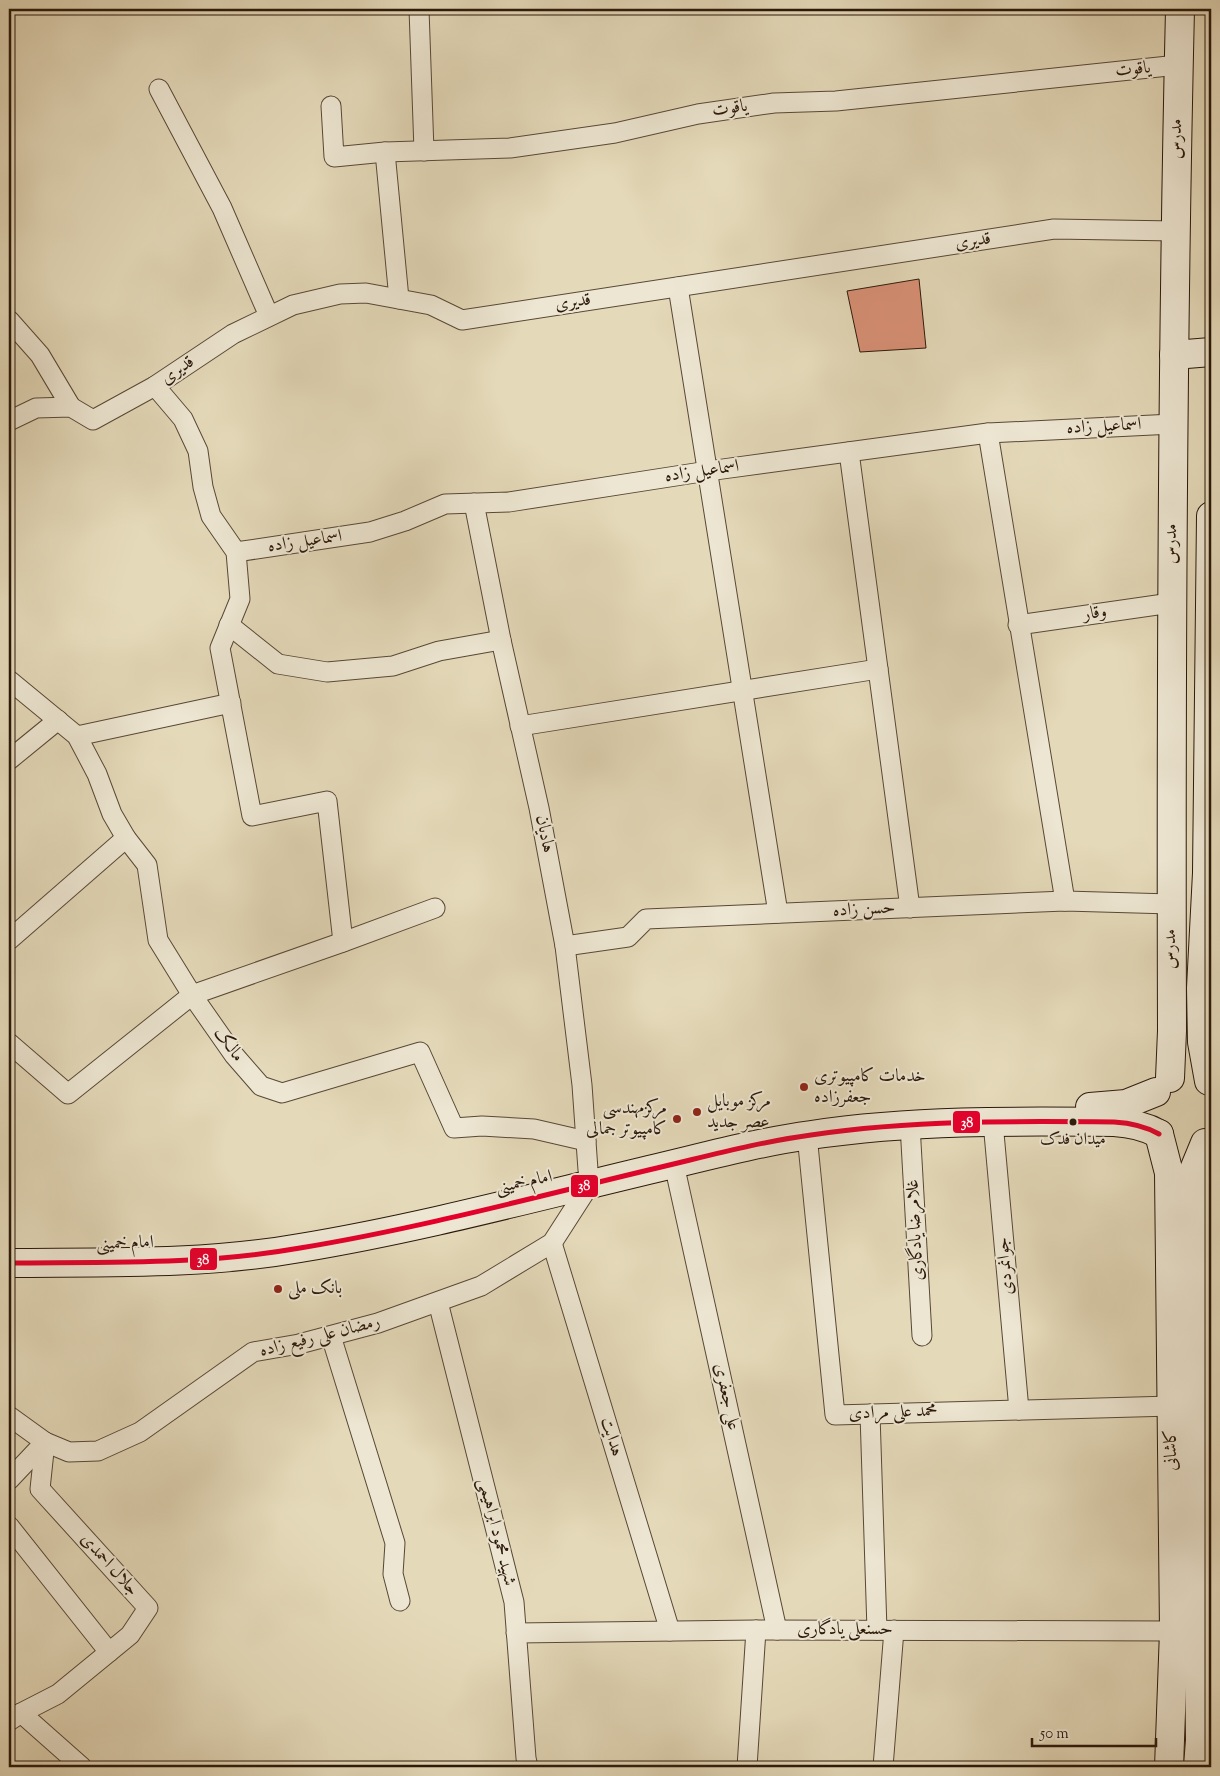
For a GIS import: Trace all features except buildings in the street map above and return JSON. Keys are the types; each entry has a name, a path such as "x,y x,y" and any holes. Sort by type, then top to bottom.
{"street":[{"path":"419,9 424,151"},
{"name":"مدرس","path":"1163,1085 1172,1030 1171,603 1180,9"},
{"name":"یاقوت","path":"331,106 334,157 385,152 510,148 615,133 698,114 774,103 836,101 1178,65"},
{"path":"159,90 222,208 269,316"},
{"path":"385,152 399,299"},
{"name":"قدیری","path":"71,407 94,420 155,386 233,334 293,305 340,294 366,293 431,305 462,320 1054,229 1176,230"},
{"path":"678,287 778,914"},
{"path":"9,320 40,355 71,407 36,408 9,420"},
{"path":"1174,355 1211,352"},
{"path":"155,386 183,419 198,452 203,487 211,516 236,552 240,600 220,648 252,816 327,801 343,942"},
{"name":"اسماعیل زاده","path":"236,552 370,532 445,504 509,502 708,471 988,433 1173,424"},
{"path":"988,433 1018,626 1065,901"},
{"path":"849,452 910,908"},
{"name":"هادیان","path":"474,503 501,640 539,808 565,946 582,1085 589,1177"},
{"name":"مدرس","path":"1210,1082 1202,1042 1206,989 1209,873 1211,516"},
{"name":"وقار","path":"1018,626 1171,603"},
{"path":"229,624 278,664 328,672 393,666 439,651 501,640"},
{"path":"520,726 878,669"},
{"name":"مالک","path":"9,680 77,736 97,774 112,814 126,838 147,865 158,940 192,995 234,1055 261,1086 282,1093 420,1052 454,1128 482,1126 534,1129 586,1141"},
{"path":"77,736 231,703"},
{"path":"9,760 58,720"},
{"path":"9,940 126,838"},
{"name":"حسن زاده","path":"565,946 628,937 646,919 1065,901 1171,904"},
{"path":"9,1043 68,1094 192,995 434,908"},
{"path":"1208,1141 1196,1146 1174,1145 1160,1134 1152,1122 1150,1112 1152,1101 1163,1085 1183,1073 1196,1075 1210,1082"},
{"name":"امام خمینی","path":"9,1263 202,1260 249,1256 395,1230 493,1209 589,1177 728,1136 817,1120 893,1111 933,1108 1111,1106 1126,1104 1163,1085"},
{"name":"جوانمردی","path":"993,1122 1019,1410"},
{"name":"امام خمینی","path":"9,1246 200,1242 304,1232 589,1177 674,1164 807,1135 910,1124 1114,1122 1134,1124 1160,1134"},
{"name":"غلامرضا یادگاری","path":"910,1124 922,1336"},
{"name":"کاشانی","path":"1160,1134 1169,1173 1174,1631 1170,1767"},
{"name":"محمد علی مرادی","path":"807,1135 835,1415 1172,1406"},
{"name":"کاشانی","path":"1198,1767 1200,1740 1193,1172 1208,1141"},
{"name":"علی جعفری","path":"674,1164 777,1630"},
{"name":"رمضان علی رفیع زاده","path":"9,1416 45,1442 69,1452 98,1450 140,1432 254,1352 299,1344 378,1323 481,1286 552,1243 589,1177"},
{"name":"هدایت","path":"552,1243 670,1631"},
{"name":"شهید محمود ابراهیمی","path":"438,1302 514,1602 528,1767"},
{"path":"331,1336 396,1543 393,1574 400,1601"},
{"path":"870,1414 885,1630 883,1767"},
{"path":"9,1480 45,1442"},
{"name":"جلال احمدی","path":"15,1717 58,1694 130,1635 148,1608 40,1488 45,1442"},
{"path":"9,1526 109,1652"},
{"path":"746,1767 756,1630"},
{"name":"حسنعلی یادگاری","path":"516,1633 756,1630 1174,1631"},
{"path":"15,1717 82,1767"}],"transit line":[{"name":"38","path":"9,1263 155,1262 228,1257 300,1248 435,1221 753,1145 849,1130 962,1122 1114,1122 1138,1125 1159,1134"}],"place":[{"name":"خدمات کامپیوتری جعفرزاده","path":"804,1087"},
{"name":"مرکز موبایل عصر جدید","path":"697,1112"},
{"name":"مرکزمهندسی کامپیوتر جمالی","path":"677,1119"},
{"name":"میدان فدک","path":"1073,1122"},
{"name":"بانک ملی","path":"278,1289"}]}
